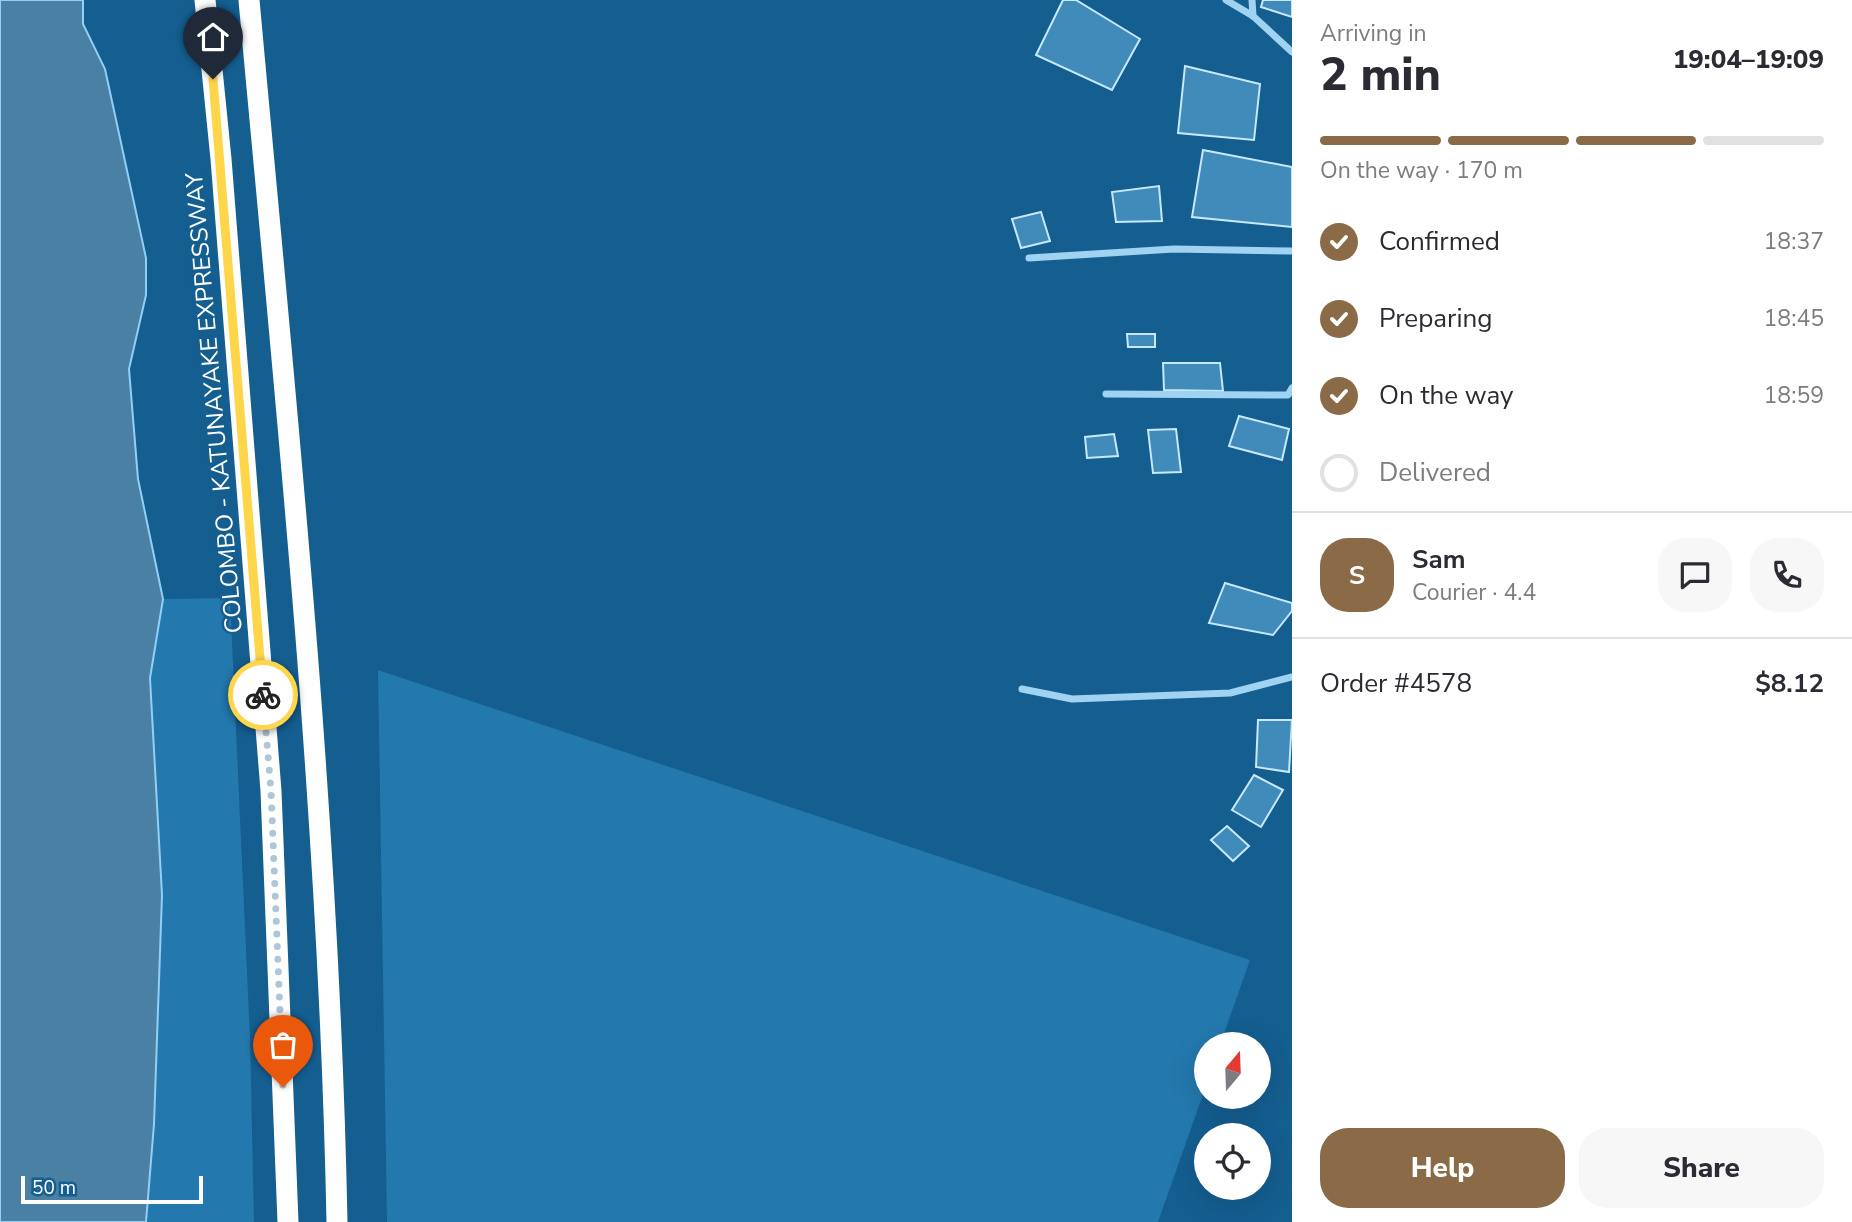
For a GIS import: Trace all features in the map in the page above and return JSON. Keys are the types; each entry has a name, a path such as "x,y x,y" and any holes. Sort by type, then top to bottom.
{"highway":[{"name":"COLOMBO - KATUNAYAKE EXPRESSWAY","path":"205,0 222,173 271,791 288,1222"},
{"path":"249,0 310,671 335,1124 337,1222"}],"street":[{"path":"1226,0 1253,16 1292,52"},
{"path":"1252,0 1253,16"},
{"path":"1029,258 1174,249 1292,251"},
{"path":"1106,394 1288,395 1292,388"},
{"path":"1023,689 1072,699 1230,693 1292,677"}],"shaded area":[{"path":"0,0 83,0 83,24 105,69 146,258 146,295 129,369 138,479 163,599 150,678 162,895 154,1124 146,1222 0,1222"},
{"path":"230,598 250,1037 254,1222 146,1222 154,1124 162,895 150,678 163,599"},
{"path":"378,670 1250,960 1225,1032 1194,1032 1194,1110 1198,1110 1158,1222 387,1222"}],"building":[{"path":"1063,0 1076,0 1140,39 1112,90 1036,55"},
{"path":"1263,0 1292,0 1292,17 1261,7"},
{"path":"1185,66 1260,84 1254,140 1178,133"},
{"path":"1203,150 1292,167 1292,227 1192,217"},
{"path":"1159,186 1162,221 1116,222 1112,192"},
{"path":"1041,212 1050,241 1021,248 1012,219"},
{"path":"1127,334 1155,334 1155,347 1128,347"},
{"path":"1163,363 1220,363 1223,391 1164,390"},
{"path":"1239,416 1289,429 1282,460 1229,446"},
{"path":"1176,429 1181,472 1153,473 1148,430"},
{"path":"1114,434 1118,456 1087,458 1085,437"},
{"path":"1225,583 1292,603 1292,611 1273,635 1209,623"},
{"path":"1258,720 1292,720 1289,772 1256,767"},
{"path":"1254,775 1283,790 1261,827 1232,810"},
{"path":"1227,826 1249,846 1233,861 1211,840"}],"way so far":[{"path":"263,695 271,791 283,1087"}],"route":[{"path":"213,79 263,695"}]}
